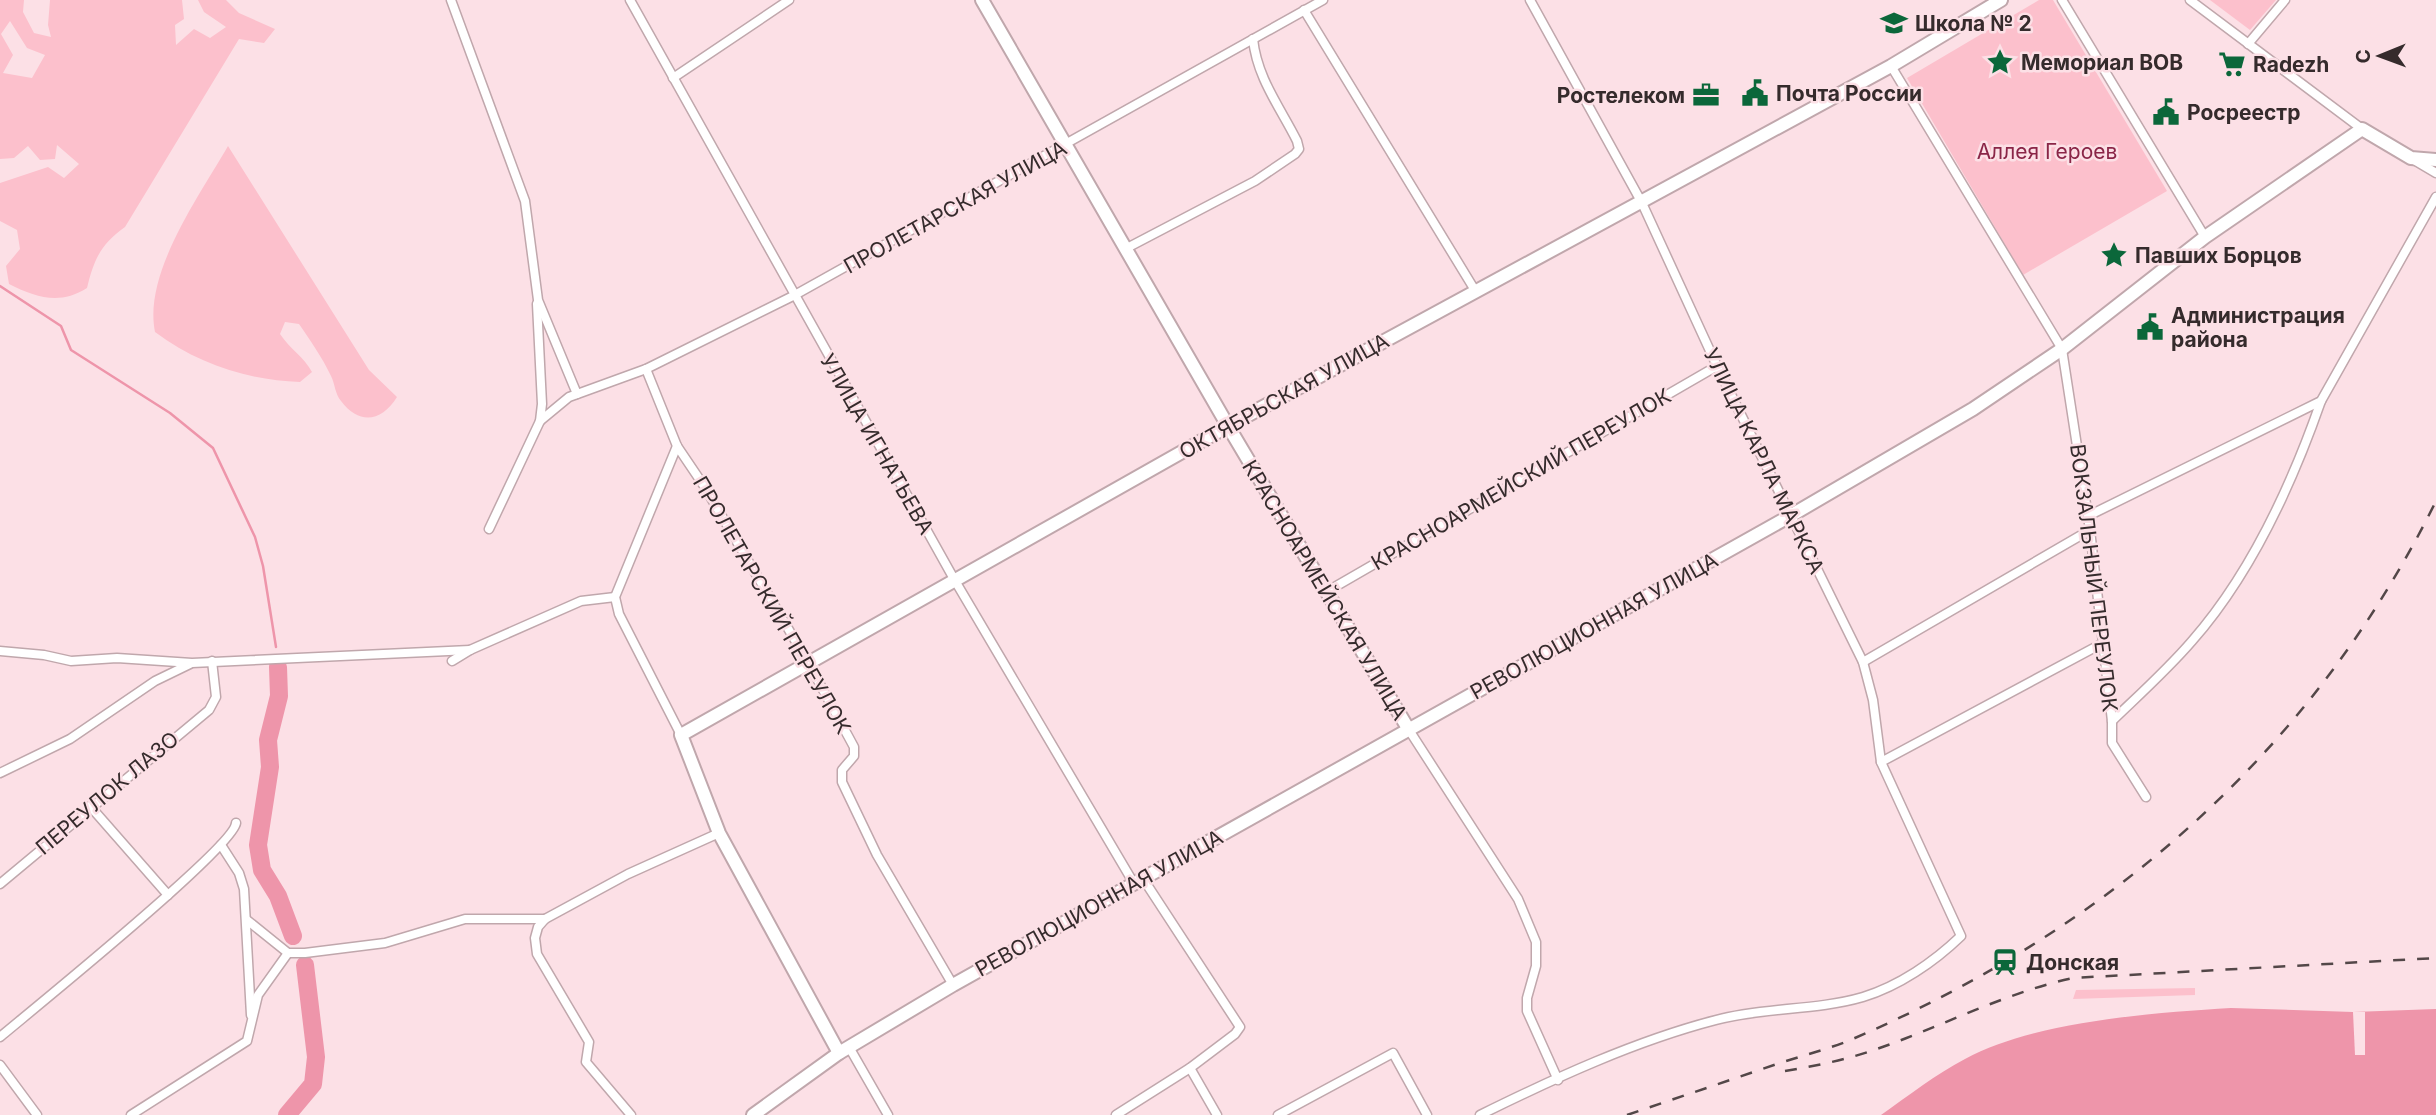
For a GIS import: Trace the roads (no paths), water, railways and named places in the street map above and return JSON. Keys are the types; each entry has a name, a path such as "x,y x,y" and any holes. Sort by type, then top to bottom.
{"street":[{"path":"451,0 526,201 536,290 542,404 540,421 489,529"},
{"name":"УЛИЦА ИГНАТЬЕВА","path":"630,0 793,296 954,579 1137,880 1240,1027 1235,1034 1190,1068"},
{"path":"673,78 789,0"},
{"name":"КРАСНОАРМЕЙСКАЯ УЛИЦА","path":"982,0 1227,426 1409,730 1518,899 1536,942 1536,967 1527,998 1527,1011 1558,1080"},
{"name":"ПРОЛЕТАРСКАЯ УЛИЦА","path":"540,421 556,405 577,394 646,369 793,296 1323,0"},
{"name":"УЛИЦА КАРЛА МАРКСА","path":"1530,0 1642,204 1717,366 1863,662 1873,700 1881,762 1961,936 1906,978 1863,997 1718,1019 1682,1030 1558,1080"},
{"name":"ОКТЯБРЬСКАЯ УЛИЦА","path":"681,734 1227,426 1642,204 1891,66 2001,0"},
{"path":"2062,0 2205,237"},
{"path":"2190,0 2362,129 2436,173"},
{"path":"2248,44 2285,0"},
{"path":"1304,10 1476,292"},
{"path":"1125,249 1255,181 1296,154 1299,149 1297,141 1264,82 1255,59 1254,39"},
{"path":"1891,66 2062,349"},
{"name":"РЕВОЛЮЦИОННАЯ УЛИЦА","path":"752,1115 844,1050 953,985 1790,516 1973,409 2062,349 2205,237 2362,129"},
{"path":"2411,158 2436,160"},
{"path":"2112,721 2192,642 2264,534 2299,464 2321,401 2436,197"},
{"path":"536,290 577,394"},
{"name":"ВОКЗАЛЬНЫЙ ПЕРЕУЛОК","path":"2062,349 2090,530 2112,721 2112,743 2146,797"},
{"name":"КРАСНОАРМЕЙСКИЙ ПЕРЕУЛОК","path":"1326,592 1717,366"},
{"name":"ПРОЛЕТАРСКИЙ ПЕРЕУЛОК","path":"646,369 677,446 704,486 808,664 855,753 842,770 842,782 877,855 953,985"},
{"path":"2088,516 2321,401"},
{"path":"677,446 615,597 619,614 681,734 719,833 844,1050 888,1115"},
{"path":"1863,662 2090,530"},
{"path":"452,661 470,650 581,600 615,597"},
{"path":"1881,762 2103,643"},
{"path":"0,651 44,654 71,661 117,658 192,663 470,650"},
{"name":"ПЕРЕУЛОК ЛАЗО","path":"0,884 215,703 212,662"},
{"path":"0,773 70,739 155,681 192,663"},
{"path":"90,806 168,895"},
{"path":"0,1037 168,895 221,845 235,829 236,823"},
{"path":"631,1115 586,1062 589,1042 537,954 536,932 545,919 628,874 719,833"},
{"path":"221,845 242,881 247,920 252,1022"},
{"path":"247,920 288,953 342,950 385,943 465,919 545,919"},
{"path":"131,1115 244,1044 250,1036 258,995 288,953"},
{"path":"1278,1115 1394,1053 1427,1115"},
{"path":"0,1065 37,1115"},
{"path":"1116,1115 1190,1068 1216,1115"},
{"path":"1480,1115 1558,1080"}],"waterway":[{"path":"0,286 61,326 71,350 170,413 213,448 255,537 263,566 276,647"},
{"path":"278,667 279,696 268,740 270,767 258,845 262,870 278,896 293,936"},
{"path":"287,1115 313,1084 316,1057 305,965"}],"railway":[{"path":"1627,1115 1848,1041 1942,997 2031,946 2114,889 2192,825 2263,754 2328,677 2385,592 2436,501"},
{"path":"1785,1071 1863,1054 2022,992 2073,978 2436,958"}],"place":[{"name":"Школа № 2","path":"1894,23"},
{"name":"Мемориал ВОВ","path":"2000,62"},
{"name":"Radezh","path":"2232,64"},
{"name":"Почта России","path":"1755,93"},
{"name":"Ростелеком","path":"1706,95"},
{"name":"Росреестр","path":"2166,112"},
{"name":"Павших Борцов","path":"2114,255"},
{"name":"Администрация района","path":"2150,327"},
{"name":"Донская","path":"2005,962"}],"park label":[{"name":"Аллея Героев","path":"2047,151"}]}
